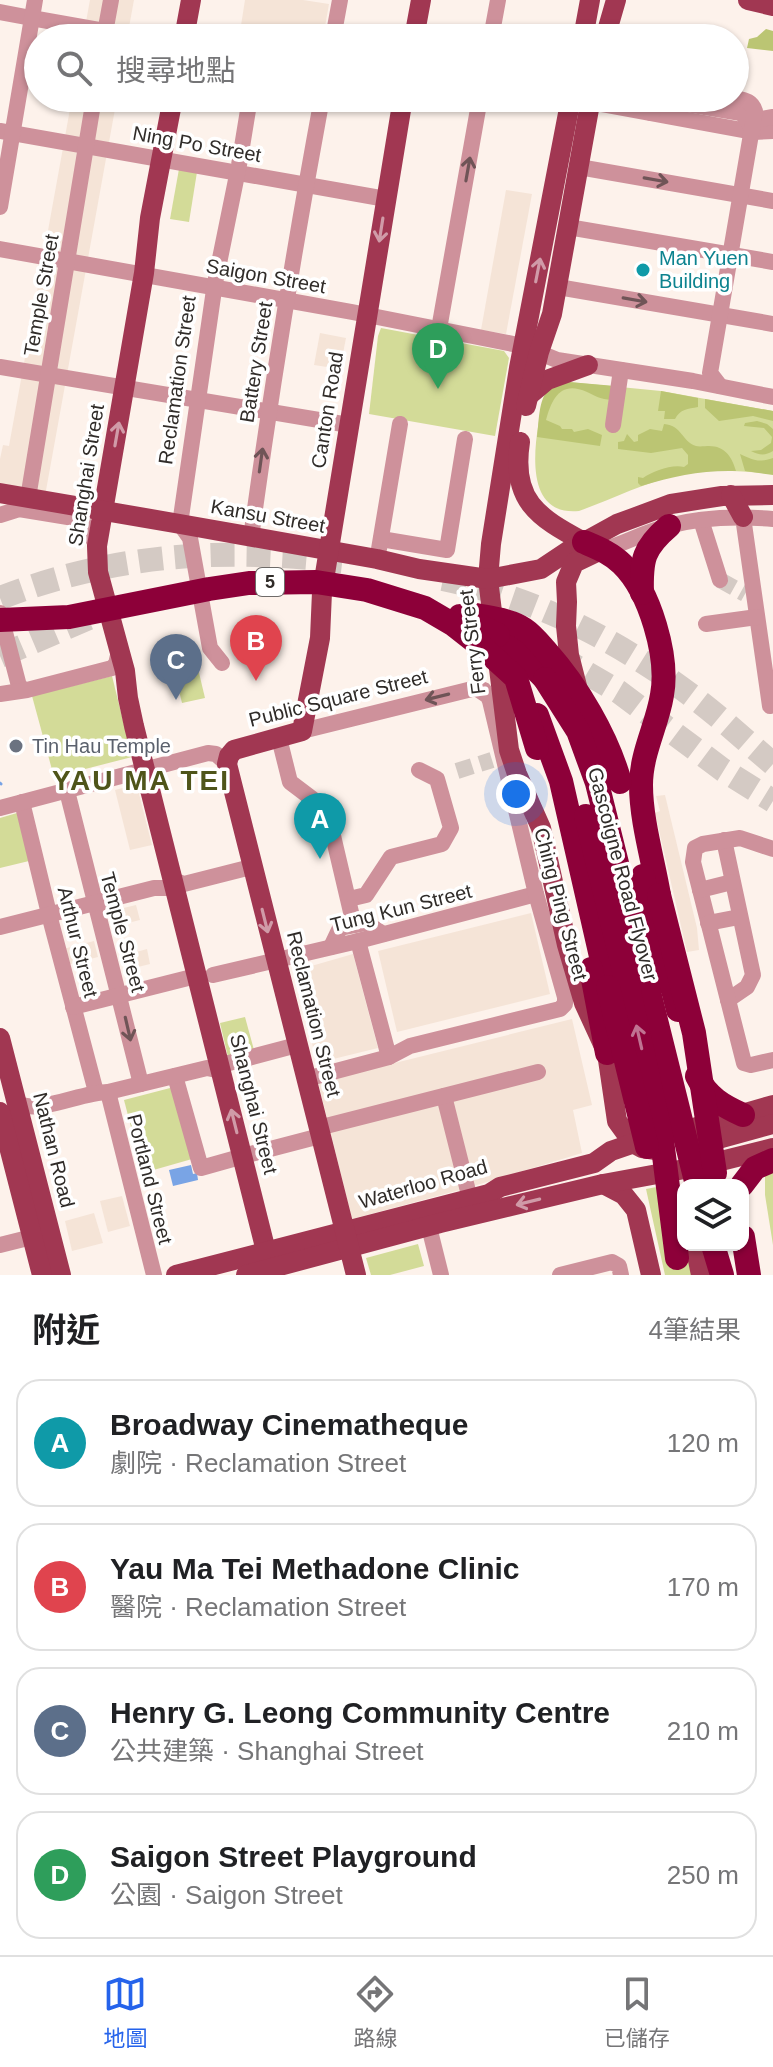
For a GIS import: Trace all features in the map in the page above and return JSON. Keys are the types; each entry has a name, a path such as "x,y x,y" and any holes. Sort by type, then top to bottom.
{"highway":[{"path":"642,593 642,566 646,550 669,526"},
{"path":"594,546 620,562 642,593 657,630 664,665 662,698 642,764 641,785 659,895 694,1033 716,1179"},
{"name":"Gascoigne Road Flyover","path":"0,612 67,609 248,576 316,575 396,590 441,607 514,647 545,679 578,731 597,783 689,1179"},
{"name":"Gascoigne Road Flyover","path":"12,643 49,619 249,583 316,582 367,590 425,608 469,636 541,707 563,746 578,787 625,976 688,1256"},
{"path":"441,607 523,628 568,676 609,751 620,782 662,982 673,990 701,1084 715,1100 743,1115"},
{"path":"507,675 537,748 646,1145 688,1256 725,1275"},
{"path":"600,980 607,1053"},
{"path":"747,1179 771,1151"},
{"path":"715,1251 725,1275"},
{"path":"723,1251 725,1275"},
{"path":"745,1251 749,1275"}],"main road":[{"path":"187,24 191,0"},
{"path":"417,24 421,0"},
{"path":"586,24 590,0"},
{"path":"609,24 616,0"},
{"path":"748,0 773,6"},
{"name":"Shanghai Street","path":"170,112 97,546 98,572 125,671 128,698 174,885 205,976 219,1066 245,1155 270,1265"},
{"name":"Canton Road","path":"302,731 320,638 322,592 401,112"},
{"name":"Ferry Street","path":"581,112 491,544 488,579 507,675 501,737 541,828 576,978 607,1053 617,1121"},
{"name":"Ferry Street","path":"583,112 579,167 558,287 552,314 531,349 528,396 517,462 519,484 535,510 558,528 594,546"},
{"path":"528,396 555,376 588,365"},
{"name":"Kansu Street","path":"0,493 329,551 379,549 419,569 488,579 541,569 594,546"},
{"path":"731,495 743,517"},
{"path":"689,1179 680,1140 675,1074 662,982 569,655 566,582 574,563 617,524 671,504 702,498 773,495"},
{"name":"Public Square Street","path":"227,764 234,750 302,731"},
{"name":"Reclamation Street","path":"227,764 356,1275"},
{"name":"Nathan Road","path":"0,1038 8,1107 42,1275"},
{"path":"680,1140 773,1105"},
{"name":"Nathan Road","path":"8,1107 61,1275"},
{"path":"594,1163 617,1121 633,1143"},
{"path":"680,1140 773,1124"},
{"name":"Waterloo Road","path":"246,1275 489,1194 500,1187 594,1163 611,1151 633,1143 680,1140"},
{"name":"Waterloo Road","path":"691,1179 742,1157 771,1151"},
{"path":"594,1163 656,1158 666,1160 688,1179"},
{"name":"Waterloo Road","path":"347,1240 429,1227 603,1184 677,1181"},
{"path":"603,1184 624,1195 636,1210 651,1275"},
{"path":"688,1256 701,1275"},
{"name":"Waterloo Road","path":"176,1275 270,1265"}],"street":[{"path":"30,24 35,0"},
{"path":"107,24 111,0"},
{"path":"336,24 340,0"},
{"path":"494,24 498,0"},
{"path":"0,12 61,24"},
{"path":"0,207 6,132 24,50"},
{"path":"749,104 756,116 773,131"},
{"name":"Temple Street","path":"28,498 92,112"},
{"name":"Reclamation Street","path":"222,663 210,648 190,538 180,524 214,287 248,112"},
{"name":"Battery Street","path":"251,538 268,412 319,112"},
{"path":"439,329 478,112"},
{"path":"646,112 773,117"},
{"path":"715,379 720,314 756,116"},
{"name":"Ning Po Street","path":"6,132 386,199"},
{"path":"579,167 773,201"},
{"path":"568,227 773,262"},
{"name":"Saigon Street","path":"0,249 439,329 531,349 557,360 693,381 715,379 773,397"},
{"path":"558,287 773,324"},
{"path":"0,367 349,425"},
{"path":"613,425 621,370"},
{"path":"400,424 379,549 447,550 465,439"},
{"path":"0,515 19,509 74,518 85,525 97,546"},
{"path":"594,546 701,520 743,517 773,519"},
{"path":"743,517 750,596 763,627 767,707"},
{"path":"701,520 720,580"},
{"path":"0,612 12,643 19,686 23,689"},
{"path":"706,624 763,627"},
{"path":"0,694 112,668 119,651"},
{"path":"476,688 489,691 498,699 501,737"},
{"name":"Public Square Street","path":"302,731 476,688"},
{"name":"Ching Ping Street","path":"389,1057 410,1046 560,1009 565,1004 536,894 501,737 488,696 476,688"},
{"path":"281,746 290,782 327,810 389,1057 306,1079"},
{"path":"0,808 208,753 216,754 227,764"},
{"path":"349,899 366,895 391,857 442,844 451,828 437,779 419,770"},
{"name":"Temple Street","path":"67,791 141,1084"},
{"name":"Arthur Street","path":"22,802 73,1007 102,1092"},
{"path":"773,849 740,838 724,840 695,848 693,862 744,1063 751,1065 773,1060"},
{"path":"724,840 753,975 747,987 728,1000"},
{"path":"0,927 251,867"},
{"path":"700,890 732,882"},
{"name":"Tung Kun Street","path":"73,1007 331,947 356,933 383,934 536,894"},
{"path":"708,923 739,917"},
{"path":"8,1107 36,1106 141,1084 297,1045"},
{"path":"175,1076 201,1168 444,1096 538,1072"},
{"path":"613,1093 625,1097 655,1092 662,1089 675,1074"},
{"name":"Portland Street","path":"102,1092 154,1275"},
{"path":"444,1096 470,1199"},
{"path":"429,1227 441,1275"},
{"path":"0,1245 32,1237"},
{"path":"560,1275 612,1262 618,1269"}],"shaded area":[{"path":"90,0 134,0 130,24 86,24"},
{"path":"245,0 303,0 329,4 325,24 241,24"},
{"path":"69,112 114,112 45,496 0,487 3,445 9,446"},
{"path":"506,190 532,194 506,334 481,330"},
{"path":"320,333 346,338 340,369 314,365"},
{"path":"130,786 138,790 152,845 130,850 115,790"},
{"path":"665,795 697,928 699,950 687,952 655,813 660,811 656,796"},
{"path":"136,905 140,920 115,926 111,911"},
{"path":"531,913 550,994 397,1032 378,951"},
{"path":"94,941 98,957 67,965 63,949"},
{"path":"147,949 150,964 126,970 122,956"},
{"path":"353,954 378,1048 317,1063 294,971"},
{"path":"572,1019 592,1105 573,1110 582,1153 352,1219 318,1082"},
{"path":"122,1196 130,1226 108,1232 100,1201"},
{"path":"94,1213 103,1243 72,1251 65,1221"}],"green space":[{"path":"766,29 773,31 773,51 749,48 749,39"},
{"path":"179,169 197,172 189,222 170,219"},
{"path":"381,328 504,351 509,358 495,436 369,414"},
{"path":"569,382 661,391 773,411 773,474 702,471 666,478 579,511 560,509 547,501 539,487 535,450 544,397"},
{"path":"569,382 615,386 612,400 578,389 564,390 555,398 546,420 562,429 572,429 574,432 588,429 602,435 600,446 537,437 545,393 553,386"},
{"path":"661,391 698,398 698,407 682,411 675,419 664,419 665,411 658,411"},
{"path":"705,399 773,411 773,421 753,416 719,421 705,408"},
{"path":"757,421 773,429 773,451 767,454 751,451 761,450 771,443 772,437 764,428 744,426 745,423"},
{"path":"664,424 675,428 696,446 715,446 724,450 736,471 688,474 641,486 638,477 643,478 668,467 684,467 688,464 688,455 682,448 651,453 618,449 618,442 624,441 627,434 634,442 638,441 638,435 650,429 662,431"},
{"path":"740,454 756,460 773,458 773,475 745,471"},
{"path":"195,656 205,698 182,703 172,662"},
{"path":"112,676 132,757 54,777 32,696"},
{"path":"17,813 29,861 0,868 0,818"},
{"path":"245,1017 254,1050 228,1057 220,1023"},
{"path":"174,1087 192,1159 143,1173 124,1100"},
{"path":"773,1172 773,1245 765,1175"},
{"path":"677,1183 677,1251 685,1251 694,1275 665,1275 646,1189"},
{"path":"418,1244 424,1266 390,1275 371,1275 366,1258"}],"water":[{"path":"191,1165 198,1180 173,1186 169,1170"}],"tunnel":[{"path":"0,598 86,571 171,558 258,555 347,562"},
{"path":"443,579 510,597 605,639 692,696 773,764"},
{"path":"720,580 745,594"},
{"path":"0,656 89,618"},
{"path":"556,655 619,692 723,770 773,801"},
{"path":"457,771 492,760"}],"place":[{"name":"Man Yuen Building","path":"643,270"},
{"name":"Saigon Street Playground","path":"438,389"},
{"name":"Yau Ma Tei Methadone Clinic","path":"256,681"},
{"name":"Henry G. Leong Community Centre","path":"176,700"},
{"name":"Tin Hau Temple","path":"16,746"},
{"name":"Broadway Cinematheque","path":"320,859"}],"district":[{"name":"YAU MA TEI","path":"141,780"}]}
